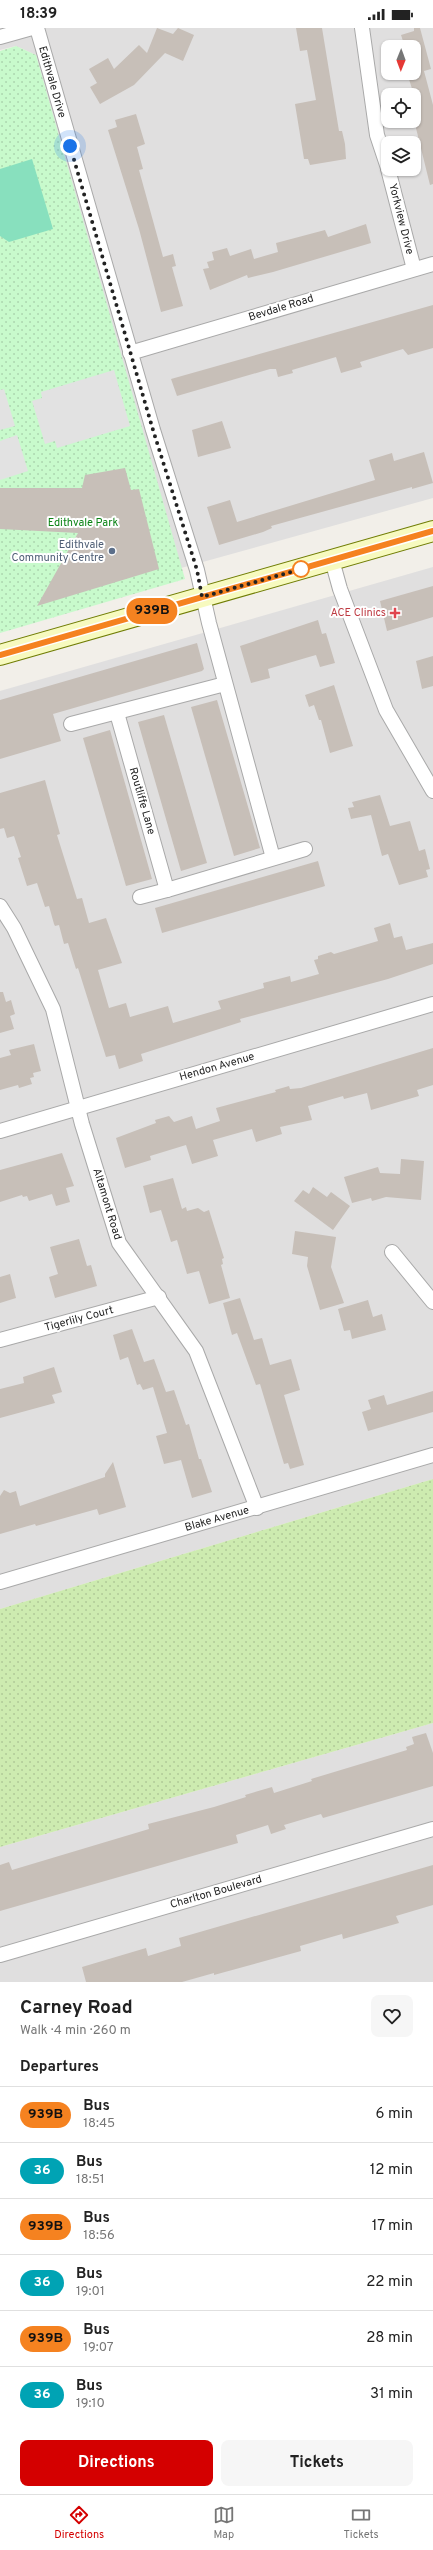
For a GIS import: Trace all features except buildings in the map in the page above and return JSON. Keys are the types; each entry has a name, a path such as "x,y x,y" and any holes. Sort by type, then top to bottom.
{"main road":[{"path":"0,655 433,530"}],"street":[{"path":"0,37 32,28"},
{"name":"Edithvale Drive","path":"36,28 130,353 197,570 202,597"},
{"name":"Yorkview Drive","path":"362,28 377,135 381,147"},
{"name":"Yorkview Drive","path":"390,176 414,269"},
{"name":"Bevdale Road","path":"130,353 433,264"},
{"path":"332,560 340,589 386,710 433,792"},
{"path":"202,597 273,858"},
{"path":"71,724 225,684"},
{"name":"Routliffe Lane","path":"117,713 167,890"},
{"path":"140,897 305,849"},
{"name":"Altamont Road","path":"0,906 14,928 53,1009 78,1108 119,1243 159,1297 196,1351 257,1508"},
{"name":"Hendon Avenue","path":"0,1131 433,1004"},
{"path":"392,1252 433,1302"},
{"name":"Tigerlily Court","path":"0,1340 159,1297"},
{"name":"Blake Avenue","path":"0,1582 257,1508 433,1455"},
{"name":"Charlton Boulevard","path":"0,1955 433,1830"}],"shaded area":[{"path":"0,28 433,28 433,498 181,568 36,55 16,46 0,50"},
{"path":"114,370 130,426 57,448 55,441 45,444 32,401 42,398 41,392"},
{"path":"4,389 15,426 0,430 0,390"},
{"path":"17,435 28,471 0,480 0,441"},
{"path":"433,567 433,1479 0,1609 0,691"},
{"path":"433,1723 433,1982 0,1982 0,1847"}],"green space":[{"name":"Edithvale Park","path":"16,46 36,55 185,579 0,633 0,51"},
{"path":"32,159 53,229 9,242 0,236 0,169"},
{"path":"433,1479 433,1723 0,1847 0,1609"}],"bus line":[{"name":"939B","path":"0,655 433,531"}],"place":[{"name":"Edithvale Community Centre","path":"112,551"},
{"name":"ACE Clinics","path":"395,613"}],"route":[{"path":"70,146 153,430 197,570 202,597 305,568 301,569"}]}
